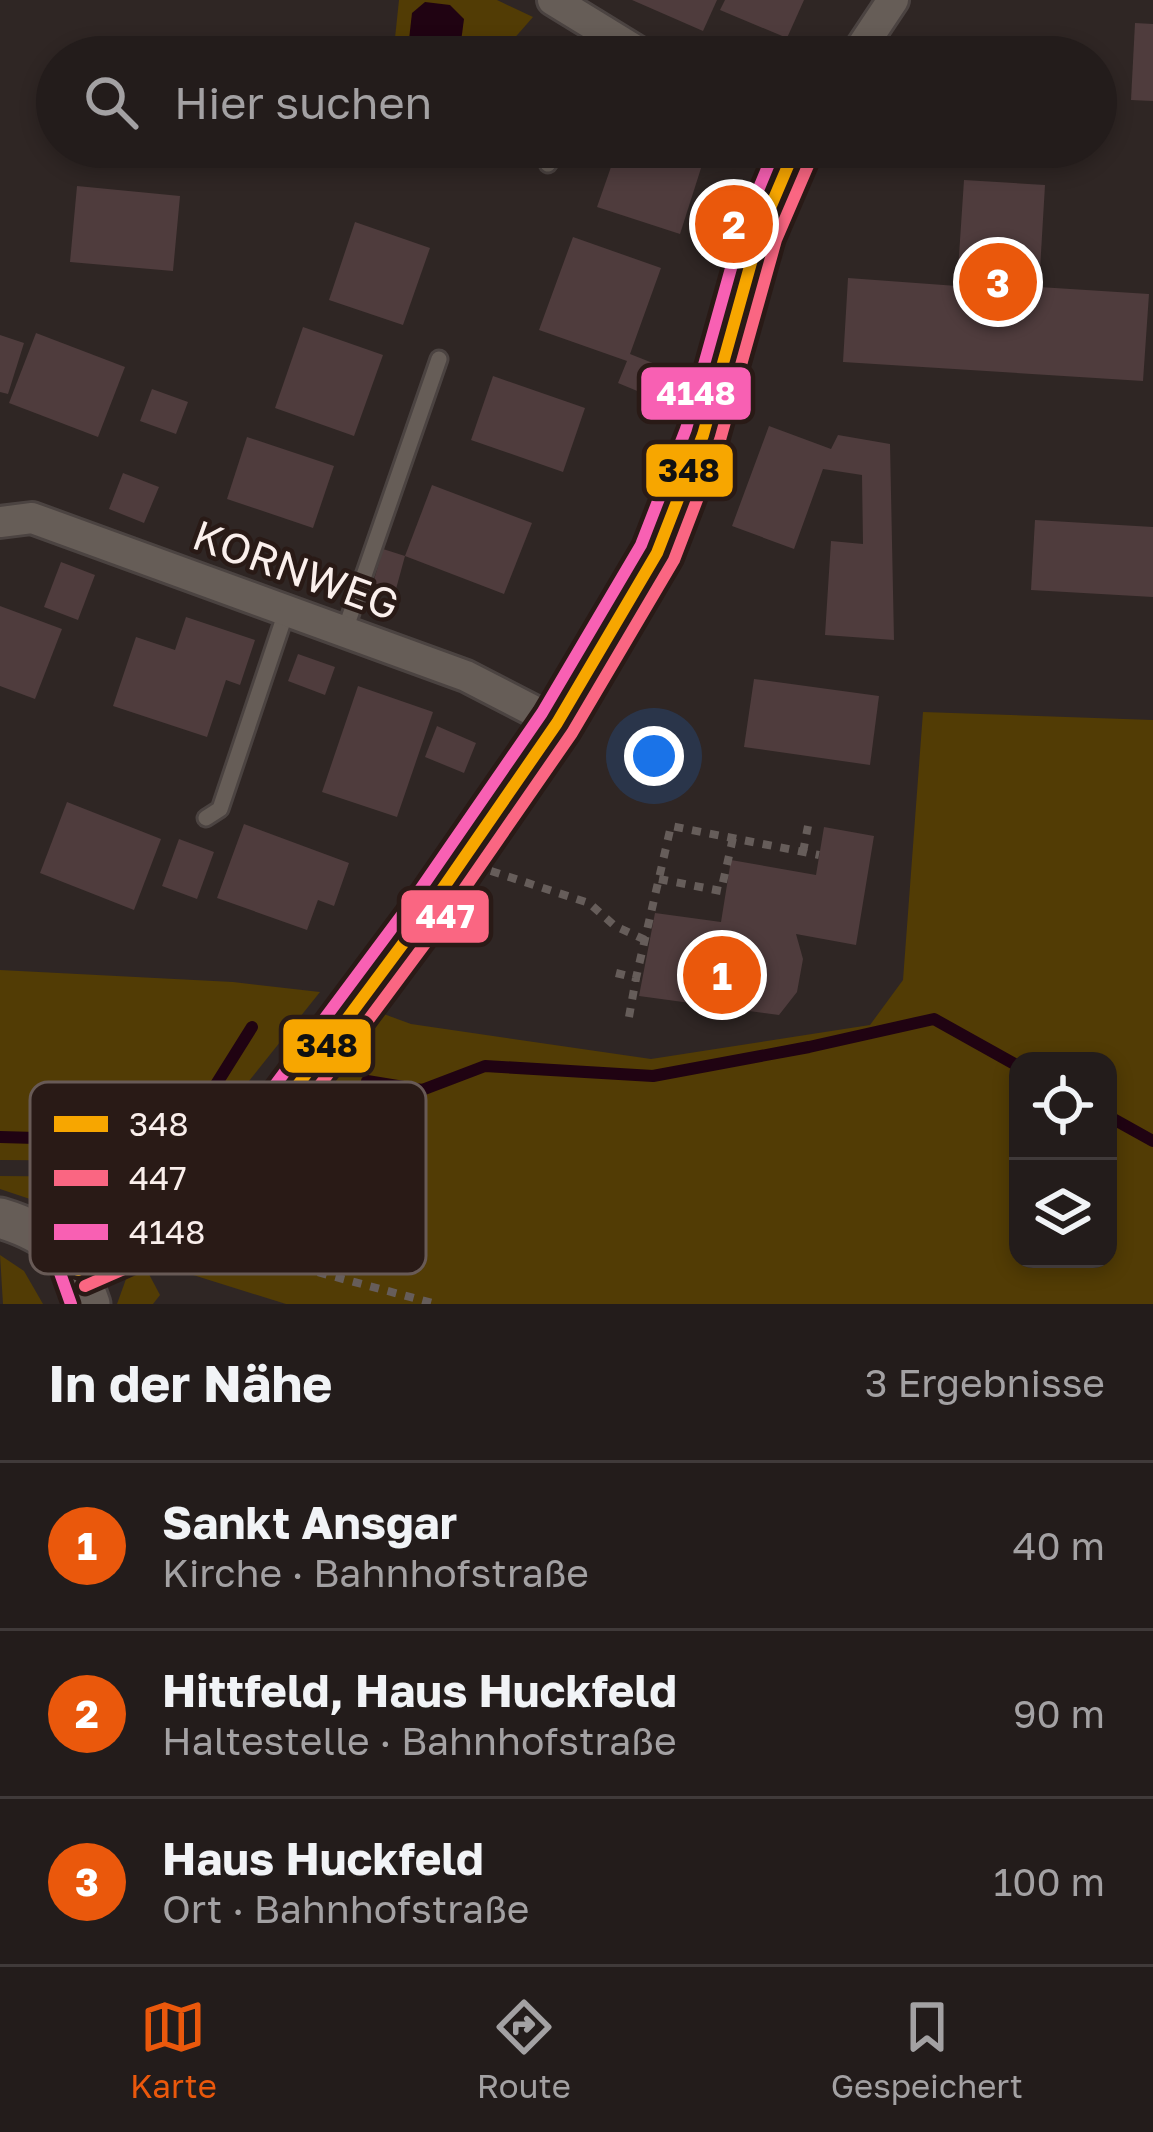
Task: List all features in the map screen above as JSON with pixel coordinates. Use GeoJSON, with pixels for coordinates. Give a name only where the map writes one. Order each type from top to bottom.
{"type":"FeatureCollection","features":[{"type":"Feature","properties":{"kind":"street"},"geometry":{"type":"LineString","coordinates":[[553,0],[592,11]]}},
{"type":"Feature","properties":{"kind":"street"},"geometry":{"type":"LineString","coordinates":[[869,36],[892,0]]}},
{"type":"Feature","properties":{"kind":"street"},"geometry":{"type":"LineString","coordinates":[[300,1082],[557,723],[657,554],[703,435],[759,234],[787,168]]}},
{"type":"Feature","properties":{"kind":"street","name":"KORNWEG"},"geometry":{"type":"LineString","coordinates":[[0,522],[32,518],[466,676],[557,723]]}},
{"type":"Feature","properties":{"kind":"street"},"geometry":{"type":"LineString","coordinates":[[0,1218],[30,1231]]}},
{"type":"Feature","properties":{"kind":"lane"},"geometry":{"type":"LineString","coordinates":[[344,632],[439,359]]}},
{"type":"Feature","properties":{"kind":"lane"},"geometry":{"type":"LineString","coordinates":[[206,818],[220,809],[286,612]]}},
{"type":"Feature","properties":{"kind":"path"},"geometry":{"type":"LineString","coordinates":[[629,1017],[671,826],[819,855]]}},
{"type":"Feature","properties":{"kind":"path"},"geometry":{"type":"LineString","coordinates":[[803,852],[808,826]]}},
{"type":"Feature","properties":{"kind":"path"},"geometry":{"type":"LineString","coordinates":[[659,879],[723,891],[733,838]]}},
{"type":"Feature","properties":{"kind":"path"},"geometry":{"type":"LineString","coordinates":[[461,862],[589,903],[614,926],[647,942]]}},
{"type":"Feature","properties":{"kind":"path"},"geometry":{"type":"LineString","coordinates":[[616,973],[636,978]]}},
{"type":"Feature","properties":{"kind":"path"},"geometry":{"type":"LineString","coordinates":[[325,1274],[436,1304]]}},
{"type":"Feature","properties":{"kind":"shaded area"},"geometry":{"type":"Polygon","coordinates":[[[399,0],[497,0],[533,17],[516,36],[395,36],[399,0]]]}},
{"type":"Feature","properties":{"kind":"shaded area"},"geometry":{"type":"Polygon","coordinates":[[[425,2],[450,5],[464,19],[462,36],[409,36],[412,13],[425,2]]]}},
{"type":"Feature","properties":{"kind":"shaded area"},"geometry":{"type":"Polygon","coordinates":[[[923,712],[1153,720],[1153,1304],[286,1304],[190,1274],[426,1274],[426,1082],[331,1082],[381,1013],[411,1024],[651,1059],[870,1025],[903,980],[923,712]]]}},
{"type":"Feature","properties":{"kind":"shaded area"},"geometry":{"type":"Polygon","coordinates":[[[0,970],[233,982],[320,992],[248,1082],[30,1082],[30,1160],[0,1160],[0,970]]]}},
{"type":"Feature","properties":{"kind":"shaded area"},"geometry":{"type":"Polygon","coordinates":[[[0,1176],[30,1176],[30,1199],[0,1189],[0,1176]]]}},
{"type":"Feature","properties":{"kind":"shaded area"},"geometry":{"type":"Polygon","coordinates":[[[0,1255],[24,1271],[43,1304],[3,1304],[0,1255]]]}},
{"type":"Feature","properties":{"kind":"shaded area"},"geometry":{"type":"Polygon","coordinates":[[[131,1274],[149,1274],[160,1295],[153,1304],[117,1304],[131,1274]]]}},
{"type":"Feature","properties":{"kind":"building"},"geometry":{"type":"Polygon","coordinates":[[[632,0],[717,0],[703,31],[632,0]]]}},
{"type":"Feature","properties":{"kind":"building"},"geometry":{"type":"Polygon","coordinates":[[[725,0],[804,0],[788,36],[720,10],[725,0]]]}},
{"type":"Feature","properties":{"kind":"building"},"geometry":{"type":"Polygon","coordinates":[[[1135,23],[1153,24],[1153,101],[1131,100],[1135,23]]]}},
{"type":"Feature","properties":{"kind":"building"},"geometry":{"type":"Polygon","coordinates":[[[611,168],[701,168],[680,234],[597,207],[611,168]]]}},
{"type":"Feature","properties":{"kind":"building"},"geometry":{"type":"Polygon","coordinates":[[[964,180],[1045,185],[1039,287],[1149,294],[1143,381],[843,362],[848,278],[957,286],[964,180]]]}},
{"type":"Feature","properties":{"kind":"building"},"geometry":{"type":"Polygon","coordinates":[[[77,186],[180,196],[173,271],[70,262],[77,186]]]}},
{"type":"Feature","properties":{"kind":"building"},"geometry":{"type":"Polygon","coordinates":[[[355,222],[430,248],[403,325],[329,300],[355,222]]]}},
{"type":"Feature","properties":{"kind":"building"},"geometry":{"type":"Polygon","coordinates":[[[573,237],[661,268],[630,354],[683,375],[671,405],[618,383],[627,361],[539,330],[573,237]]]}},
{"type":"Feature","properties":{"kind":"building"},"geometry":{"type":"Polygon","coordinates":[[[303,327],[383,355],[354,436],[275,408],[303,327]]]}},
{"type":"Feature","properties":{"kind":"building"},"geometry":{"type":"Polygon","coordinates":[[[36,333],[125,367],[98,437],[9,403],[36,333]]]}},
{"type":"Feature","properties":{"kind":"building"},"geometry":{"type":"Polygon","coordinates":[[[0,335],[24,343],[8,394],[0,392],[0,335]]]}},
{"type":"Feature","properties":{"kind":"building"},"geometry":{"type":"Polygon","coordinates":[[[493,376],[585,408],[563,472],[471,440],[493,376]]]}},
{"type":"Feature","properties":{"kind":"building"},"geometry":{"type":"Polygon","coordinates":[[[152,389],[188,402],[176,434],[140,421],[152,389]]]}},
{"type":"Feature","properties":{"kind":"building"},"geometry":{"type":"Polygon","coordinates":[[[769,426],[831,449],[838,435],[890,444],[894,640],[825,635],[831,541],[863,544],[862,475],[823,469],[794,549],[732,526],[769,426]]]}},
{"type":"Feature","properties":{"kind":"building"},"geometry":{"type":"Polygon","coordinates":[[[247,437],[334,466],[313,528],[227,499],[247,437]]]}},
{"type":"Feature","properties":{"kind":"building"},"geometry":{"type":"Polygon","coordinates":[[[123,473],[159,487],[144,523],[109,509],[123,473]]]}},
{"type":"Feature","properties":{"kind":"building"},"geometry":{"type":"Polygon","coordinates":[[[432,485],[532,523],[504,594],[405,556],[432,485]]]}},
{"type":"Feature","properties":{"kind":"building"},"geometry":{"type":"Polygon","coordinates":[[[1035,520],[1153,527],[1153,597],[1031,590],[1035,520]]]}},
{"type":"Feature","properties":{"kind":"building"},"geometry":{"type":"Polygon","coordinates":[[[383,549],[405,556],[396,589],[373,583],[383,549]]]}},
{"type":"Feature","properties":{"kind":"building"},"geometry":{"type":"Polygon","coordinates":[[[61,562],[95,575],[78,620],[44,607],[61,562]]]}},
{"type":"Feature","properties":{"kind":"building"},"geometry":{"type":"Polygon","coordinates":[[[0,606],[62,629],[35,699],[0,686],[0,606]]]}},
{"type":"Feature","properties":{"kind":"building"},"geometry":{"type":"Polygon","coordinates":[[[186,617],[255,640],[240,685],[226,680],[207,737],[113,706],[136,637],[175,650],[186,617]]]}},
{"type":"Feature","properties":{"kind":"building"},"geometry":{"type":"Polygon","coordinates":[[[298,654],[335,667],[325,695],[288,681],[298,654]]]}},
{"type":"Feature","properties":{"kind":"building"},"geometry":{"type":"Polygon","coordinates":[[[754,679],[879,696],[870,765],[744,747],[754,679]]]}},
{"type":"Feature","properties":{"kind":"building"},"geometry":{"type":"Polygon","coordinates":[[[358,686],[433,712],[397,817],[322,792],[358,686]]]}},
{"type":"Feature","properties":{"kind":"building"},"geometry":{"type":"Polygon","coordinates":[[[437,726],[476,743],[464,773],[425,757],[437,726]]]}},
{"type":"Feature","properties":{"kind":"building"},"geometry":{"type":"Polygon","coordinates":[[[67,802],[161,839],[134,910],[40,873],[67,802]]]}},
{"type":"Feature","properties":{"kind":"building"},"geometry":{"type":"Polygon","coordinates":[[[244,824],[349,863],[334,906],[318,900],[307,930],[217,898],[244,824]]]}},
{"type":"Feature","properties":{"kind":"building"},"geometry":{"type":"Polygon","coordinates":[[[824,827],[874,836],[856,945],[796,934],[803,959],[797,992],[779,1015],[639,996],[655,913],[721,922],[731,860],[816,875],[824,827]]]}},
{"type":"Feature","properties":{"kind":"building"},"geometry":{"type":"Polygon","coordinates":[[[179,839],[214,852],[197,899],[162,886],[179,839]]]}},
{"type":"Feature","properties":{"kind":"waterway"},"geometry":{"type":"LineString","coordinates":[[426,1088],[485,1066],[653,1076],[934,1019],[1009,1061]]}},
{"type":"Feature","properties":{"kind":"waterway"},"geometry":{"type":"LineString","coordinates":[[218,1082],[252,1027]]}},
{"type":"Feature","properties":{"kind":"waterway"},"geometry":{"type":"LineString","coordinates":[[367,1081],[373,1082]]}},
{"type":"Feature","properties":{"kind":"waterway"},"geometry":{"type":"LineString","coordinates":[[1117,1121],[1153,1141]]}},
{"type":"Feature","properties":{"kind":"waterway"},"geometry":{"type":"LineString","coordinates":[[0,1137],[30,1138]]}},
{"type":"Feature","properties":{"kind":"transit line","name":"4148"},"geometry":{"type":"LineString","coordinates":[[277,1082],[413,900],[542,713],[641,545],[686,429],[742,229],[767,168]]}},
{"type":"Feature","properties":{"kind":"transit line","name":"348"},"geometry":{"type":"LineString","coordinates":[[300,1082],[428,910],[557,723],[657,553],[703,435],[759,234],[787,168]]}},
{"type":"Feature","properties":{"kind":"transit line","name":"447"},"geometry":{"type":"LineString","coordinates":[[322,1082],[442,921],[572,733],[674,560],[720,440],[776,240],[807,168]]}},
{"type":"Feature","properties":{"kind":"transit line","name":"4148"},"geometry":{"type":"LineString","coordinates":[[60,1274],[71,1304]]}},
{"type":"Feature","properties":{"kind":"transit line","name":"447"},"geometry":{"type":"LineString","coordinates":[[85,1286],[112,1274]]}},
{"type":"Feature","properties":{"kind":"place","name":"Hittfeld, Haus Huckfeld"},"geometry":{"type":"Point","coordinates":[734,224]}},
{"type":"Feature","properties":{"kind":"place","name":"Haus Huckfeld"},"geometry":{"type":"Point","coordinates":[998,282]}},
{"type":"Feature","properties":{"kind":"place","name":"Sankt Ansgar"},"geometry":{"type":"Point","coordinates":[722,975]}}]}
